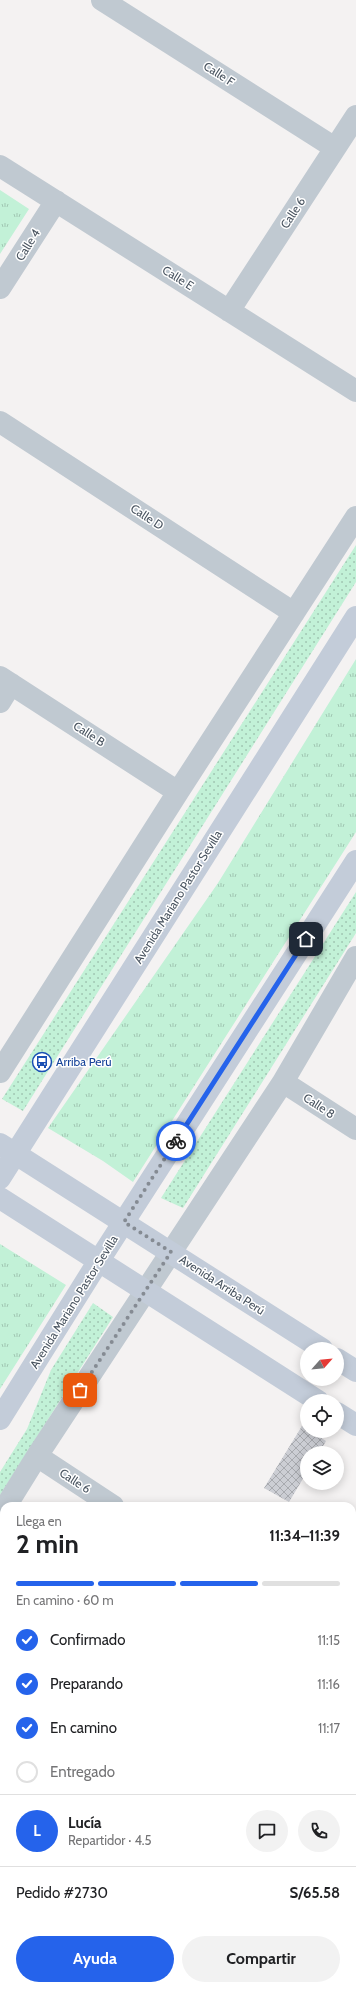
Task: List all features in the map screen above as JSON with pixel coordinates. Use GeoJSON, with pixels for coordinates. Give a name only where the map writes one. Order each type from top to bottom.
{"type":"FeatureCollection","features":[{"type":"Feature","properties":{"kind":"main road","name":"Avenida Mariano Pastor Sevilla"},"geometry":{"type":"LineString","coordinates":[[0,1178],[8,1149],[356,617]]}},
{"type":"Feature","properties":{"kind":"main road","name":"Avenida Mariano Pastor Sevilla"},"geometry":{"type":"LineString","coordinates":[[0,1419],[98,1262],[356,861]]}},
{"type":"Feature","properties":{"kind":"main road","name":"Avenida Arriba Perú"},"geometry":{"type":"LineString","coordinates":[[8,1149],[311,1342]]}},
{"type":"Feature","properties":{"kind":"main road"},"geometry":{"type":"LineString","coordinates":[[0,1198],[98,1262],[146,1290],[307,1394]]}},
{"type":"Feature","properties":{"kind":"main road"},"geometry":{"type":"LineString","coordinates":[[344,1363],[356,1371]]}},
{"type":"Feature","properties":{"kind":"main road"},"geometry":{"type":"LineString","coordinates":[[344,1417],[356,1425]]}},
{"type":"Feature","properties":{"kind":"street","name":"Calle F"},"geometry":{"type":"LineString","coordinates":[[102,0],[335,148]]}},
{"type":"Feature","properties":{"kind":"street","name":"Calle 6"},"geometry":{"type":"LineString","coordinates":[[229,311],[356,116]]}},
{"type":"Feature","properties":{"kind":"street","name":"Calle E"},"geometry":{"type":"LineString","coordinates":[[0,166],[356,391]]}},
{"type":"Feature","properties":{"kind":"street","name":"Calle 4"},"geometry":{"type":"LineString","coordinates":[[0,288],[56,201]]}},
{"type":"Feature","properties":{"kind":"street","name":"Calle D"},"geometry":{"type":"LineString","coordinates":[[0,422],[294,613]]}},
{"type":"Feature","properties":{"kind":"street"},"geometry":{"type":"LineString","coordinates":[[0,1072],[178,792],[356,517]]}},
{"type":"Feature","properties":{"kind":"street","name":"Calle B"},"geometry":{"type":"LineString","coordinates":[[4,688],[178,792]]}},
{"type":"Feature","properties":{"kind":"street"},"geometry":{"type":"LineString","coordinates":[[8,1502],[37,1456],[283,1082],[356,957]]}},
{"type":"Feature","properties":{"kind":"street","name":"Calle 8"},"geometry":{"type":"LineString","coordinates":[[283,1082],[356,1129]]}},
{"type":"Feature","properties":{"kind":"street","name":"Calle 6"},"geometry":{"type":"LineString","coordinates":[[37,1456],[107,1502]]}},
{"type":"Feature","properties":{"kind":"green space"},"geometry":{"type":"Polygon","coordinates":[[[0,190],[29,209],[0,254],[0,190]]]}},
{"type":"Feature","properties":{"kind":"green space"},"geometry":{"type":"Polygon","coordinates":[[[356,545],[356,582],[23,1111],[2,1099],[356,545]]]}},
{"type":"Feature","properties":{"kind":"green space"},"geometry":{"type":"Polygon","coordinates":[[[356,659],[356,832],[133,1182],[103,1161],[48,1128],[218,883],[356,659]]]}},
{"type":"Feature","properties":{"kind":"green space"},"geometry":{"type":"Polygon","coordinates":[[[356,892],[356,933],[183,1208],[161,1198],[356,892]]]}},
{"type":"Feature","properties":{"kind":"green space"},"geometry":{"type":"Polygon","coordinates":[[[0,1244],[66,1285],[0,1389],[0,1244]]]}},
{"type":"Feature","properties":{"kind":"green space"},"geometry":{"type":"Polygon","coordinates":[[[93,1303],[113,1317],[0,1495],[0,1472],[27,1429],[51,1370],[93,1303]]]}},
{"type":"Feature","properties":{"kind":"building"},"geometry":{"type":"Polygon","coordinates":[[[300,1429],[300,1438],[321,1438],[326,1441],[323,1446],[300,1446],[300,1484],[289,1502],[264,1488],[300,1429]]]}},
{"type":"Feature","properties":{"kind":"way so far"},"geometry":{"type":"LineString","coordinates":[[80,1390],[171,1252],[124,1222],[176,1141]]}},
{"type":"Feature","properties":{"kind":"place","name":"Arriba Perú"},"geometry":{"type":"Point","coordinates":[42,1062]}},
{"type":"Feature","properties":{"kind":"route"},"geometry":{"type":"LineString","coordinates":[[176,1141],[306,939]]}}]}
